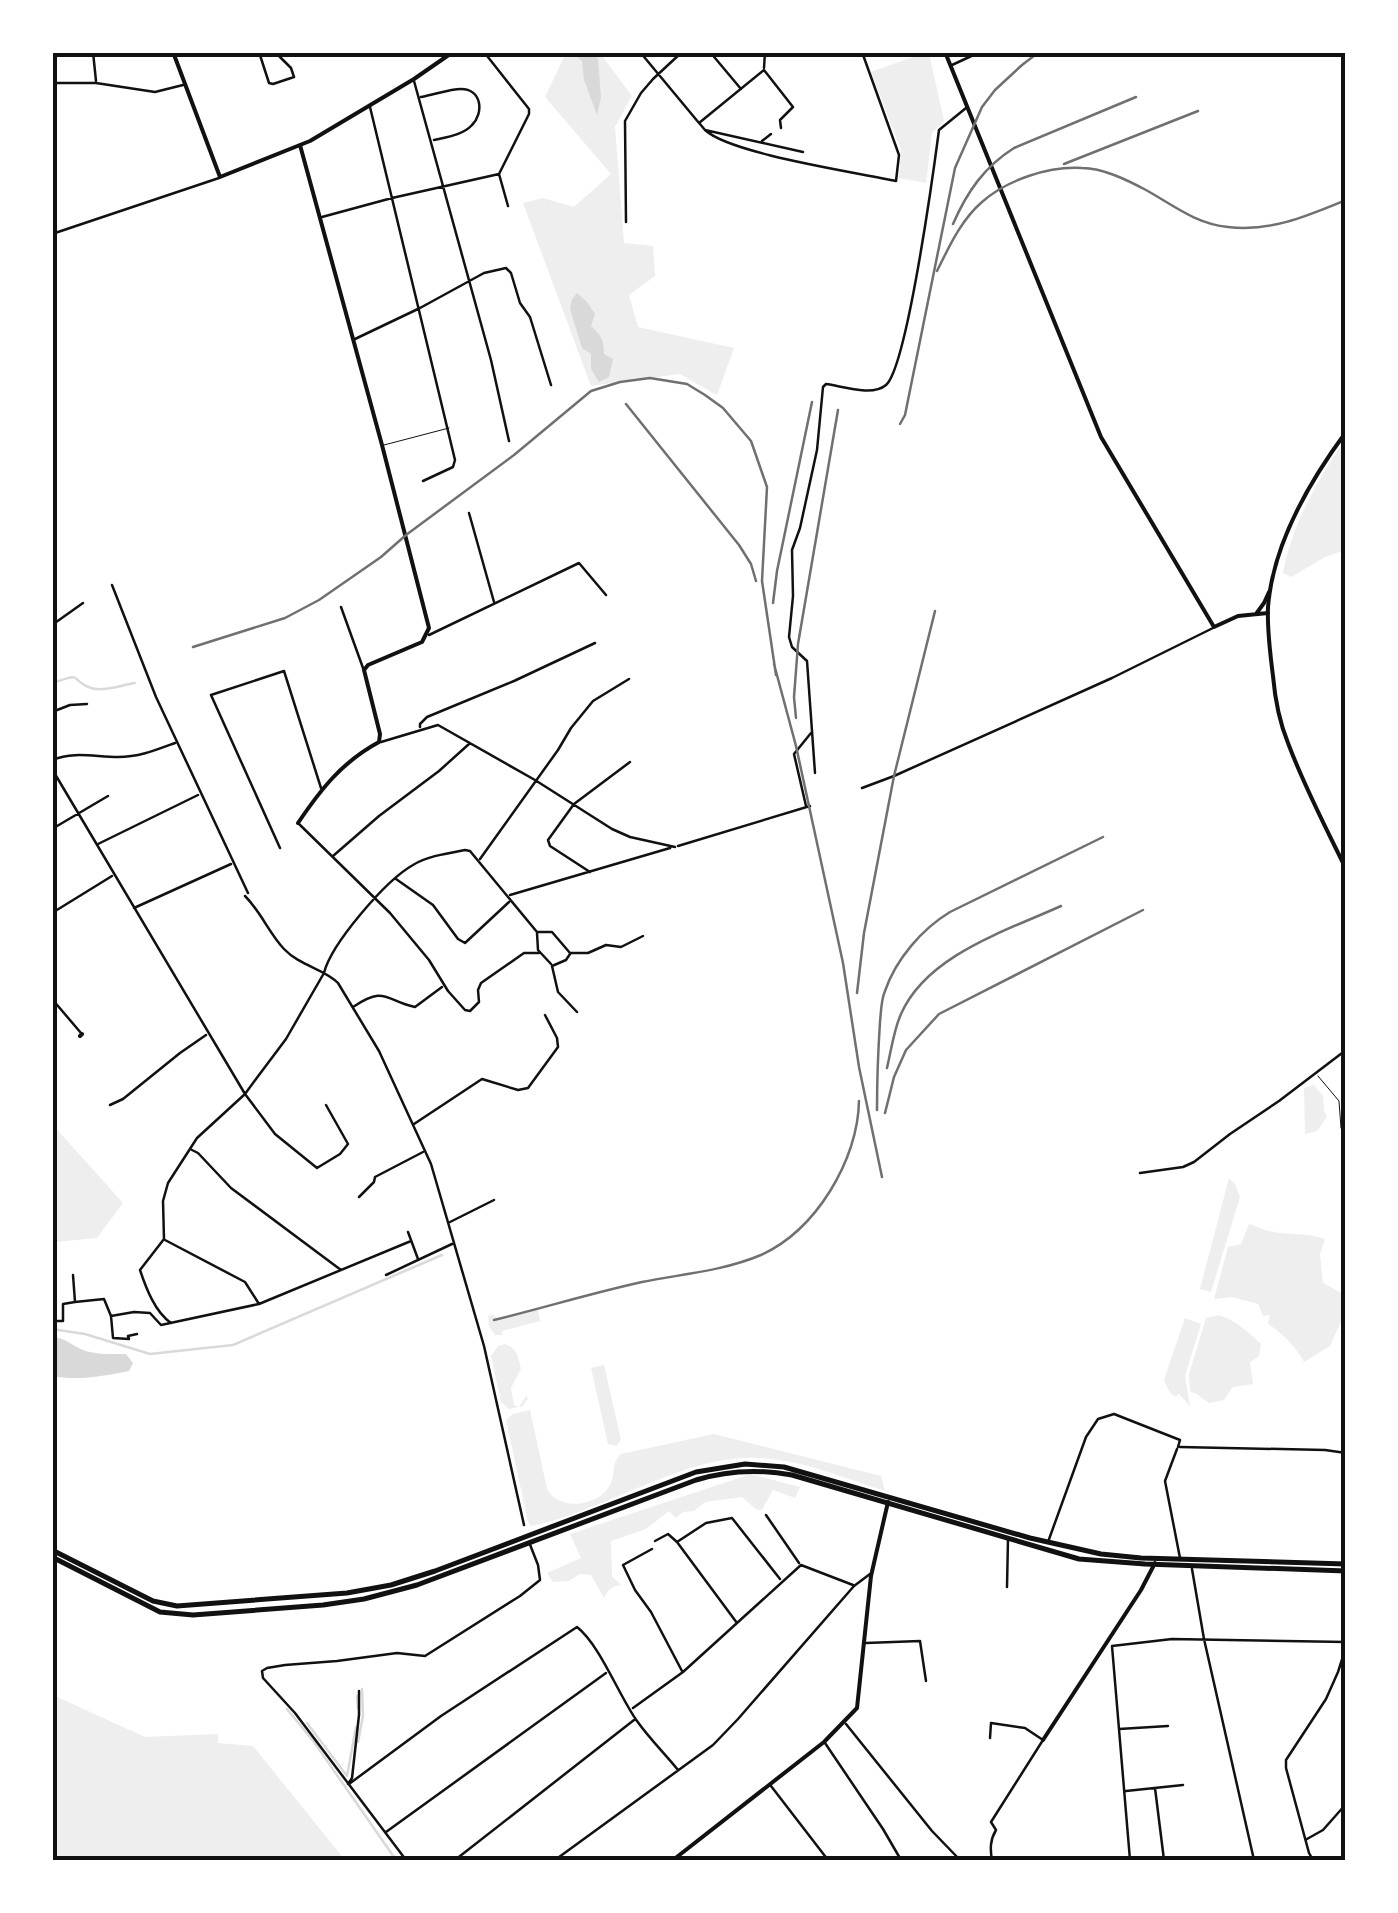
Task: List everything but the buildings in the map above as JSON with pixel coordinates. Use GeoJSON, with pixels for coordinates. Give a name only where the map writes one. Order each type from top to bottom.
{"type":"FeatureCollection","features":[{"type":"Feature","properties":{"kind":"main road"},"geometry":{"type":"LineString","coordinates":[[52,1558],[168,1614],[323,1605],[417,1585],[696,1472],[735,1464],[784,1466],[1039,1549],[1095,1561],[1180,1559],[1346,1567]]}},
{"type":"Feature","properties":{"kind":"main road"},"geometry":{"type":"LineString","coordinates":[[888,1501],[1102,1554],[1192,1566],[1346,1567]]}},
{"type":"Feature","properties":{"kind":"main road"},"geometry":{"type":"LineString","coordinates":[[52,1550],[153,1601],[191,1607],[371,1589],[529,1540]]}},
{"type":"Feature","properties":{"kind":"main road"},"geometry":{"type":"LineString","coordinates":[[1039,1549],[1048,1542]]}},
{"type":"Feature","properties":{"kind":"main road"},"geometry":{"type":"LineString","coordinates":[[1048,1542],[1054,1553]]}},
{"type":"Feature","properties":{"kind":"street"},"geometry":{"type":"LineString","coordinates":[[93,52],[96,82]]}},
{"type":"Feature","properties":{"kind":"street"},"geometry":{"type":"LineString","coordinates":[[173,52],[220,177]]}},
{"type":"Feature","properties":{"kind":"street"},"geometry":{"type":"LineString","coordinates":[[259,52],[269,83],[273,84],[294,76],[275,52]]}},
{"type":"Feature","properties":{"kind":"street"},"geometry":{"type":"LineString","coordinates":[[52,234],[220,177],[300,145],[370,106],[453,52]]}},
{"type":"Feature","properties":{"kind":"street"},"geometry":{"type":"LineString","coordinates":[[484,52],[529,114],[499,174],[508,206]]}},
{"type":"Feature","properties":{"kind":"street"},"geometry":{"type":"LineString","coordinates":[[640,52],[713,138],[764,154],[896,181],[899,155],[862,52]]}},
{"type":"Feature","properties":{"kind":"street"},"geometry":{"type":"LineString","coordinates":[[626,222],[625,121],[641,93],[682,52]]}},
{"type":"Feature","properties":{"kind":"street"},"geometry":{"type":"LineString","coordinates":[[710,52],[741,89]]}},
{"type":"Feature","properties":{"kind":"street"},"geometry":{"type":"LineString","coordinates":[[765,52],[764,70],[794,107],[780,120],[781,128]]}},
{"type":"Feature","properties":{"kind":"street"},"geometry":{"type":"LineString","coordinates":[[945,52],[1101,437],[1214,627]]}},
{"type":"Feature","properties":{"kind":"street"},"geometry":{"type":"LineString","coordinates":[[950,66],[980,52]]}},
{"type":"Feature","properties":{"kind":"street"},"geometry":{"type":"LineString","coordinates":[[699,122],[764,70]]}},
{"type":"Feature","properties":{"kind":"street"},"geometry":{"type":"LineString","coordinates":[[414,79],[491,360],[509,441]]}},
{"type":"Feature","properties":{"kind":"street"},"geometry":{"type":"LineString","coordinates":[[52,83],[96,82],[156,92],[185,85]]}},
{"type":"Feature","properties":{"kind":"street"},"geometry":{"type":"LineString","coordinates":[[420,97],[462,89],[478,97],[479,115],[473,125],[462,133],[432,141]]}},
{"type":"Feature","properties":{"kind":"street"},"geometry":{"type":"LineString","coordinates":[[370,106],[455,460],[453,466],[423,482]]}},
{"type":"Feature","properties":{"kind":"street"},"geometry":{"type":"LineString","coordinates":[[815,774],[807,661],[792,647],[789,637],[792,550],[818,450],[823,386],[871,390],[890,380],[917,268],[940,130],[968,108]]}},
{"type":"Feature","properties":{"kind":"street"},"geometry":{"type":"LineString","coordinates":[[705,130],[803,152]]}},
{"type":"Feature","properties":{"kind":"street"},"geometry":{"type":"LineString","coordinates":[[761,142],[771,134]]}},
{"type":"Feature","properties":{"kind":"street"},"geometry":{"type":"LineString","coordinates":[[300,145],[429,628],[422,642],[364,670]]}},
{"type":"Feature","properties":{"kind":"street"},"geometry":{"type":"LineString","coordinates":[[320,218],[499,174]]}},
{"type":"Feature","properties":{"kind":"street"},"geometry":{"type":"LineString","coordinates":[[353,340],[468,281],[497,269],[510,270],[551,384]]}},
{"type":"Feature","properties":{"kind":"street"},"geometry":{"type":"LineString","coordinates":[[1346,432],[1312,481],[1291,524],[1277,562],[1268,614],[1275,695],[1287,741],[1346,870]]}},
{"type":"Feature","properties":{"kind":"street"},"geometry":{"type":"LineString","coordinates":[[469,513],[495,603]]}},
{"type":"Feature","properties":{"kind":"street"},"geometry":{"type":"LineString","coordinates":[[427,635],[579,563],[606,594]]}},
{"type":"Feature","properties":{"kind":"street"},"geometry":{"type":"LineString","coordinates":[[112,584],[138,655],[247,894],[281,946],[338,983],[379,1052],[431,1164],[484,1346],[524,1524],[538,1565],[540,1580],[425,1656],[398,1653],[262,1671],[263,1678],[295,1713],[406,1860]]}},
{"type":"Feature","properties":{"kind":"street"},"geometry":{"type":"LineString","coordinates":[[1256,614],[1271,588]]}},
{"type":"Feature","properties":{"kind":"street"},"geometry":{"type":"LineString","coordinates":[[52,625],[83,603]]}},
{"type":"Feature","properties":{"kind":"street"},"geometry":{"type":"LineString","coordinates":[[341,606],[364,670],[379,742]]}},
{"type":"Feature","properties":{"kind":"street"},"geometry":{"type":"LineString","coordinates":[[862,788],[1100,683],[1238,616],[1268,614]]}},
{"type":"Feature","properties":{"kind":"street"},"geometry":{"type":"LineString","coordinates":[[420,728],[427,717],[595,642]]}},
{"type":"Feature","properties":{"kind":"street"},"geometry":{"type":"LineString","coordinates":[[280,848],[211,694],[284,671],[321,788]]}},
{"type":"Feature","properties":{"kind":"street"},"geometry":{"type":"LineString","coordinates":[[479,860],[592,701],[628,679]]}},
{"type":"Feature","properties":{"kind":"street"},"geometry":{"type":"LineString","coordinates":[[52,712],[88,704]]}},
{"type":"Feature","properties":{"kind":"street"},"geometry":{"type":"LineString","coordinates":[[539,953],[524,953],[481,982],[478,1002],[470,1010],[460,1006],[410,936],[298,823],[321,788],[361,751],[438,725],[612,828],[675,847]]}},
{"type":"Feature","properties":{"kind":"street"},"geometry":{"type":"LineString","coordinates":[[509,898],[808,806],[794,754],[812,732]]}},
{"type":"Feature","properties":{"kind":"street"},"geometry":{"type":"LineString","coordinates":[[52,760],[70,754],[130,756],[176,742]]}},
{"type":"Feature","properties":{"kind":"street"},"geometry":{"type":"LineString","coordinates":[[332,857],[471,742]]}},
{"type":"Feature","properties":{"kind":"street"},"geometry":{"type":"LineString","coordinates":[[591,872],[548,843],[574,804],[630,762]]}},
{"type":"Feature","properties":{"kind":"street"},"geometry":{"type":"LineString","coordinates":[[52,769],[245,1094],[275,1134],[316,1168],[340,1154],[348,1144],[326,1104]]}},
{"type":"Feature","properties":{"kind":"street"},"geometry":{"type":"LineString","coordinates":[[97,845],[201,793]]}},
{"type":"Feature","properties":{"kind":"street"},"geometry":{"type":"LineString","coordinates":[[52,829],[108,796]]}},
{"type":"Feature","properties":{"kind":"street"},"geometry":{"type":"LineString","coordinates":[[171,1323],[163,1318],[153,1301],[140,1270],[164,1239],[164,1192],[168,1183],[197,1138],[245,1094],[286,1038],[326,964],[374,898],[395,878],[416,862],[470,851],[537,932],[539,953],[552,966],[558,992],[577,1012]]}},
{"type":"Feature","properties":{"kind":"street"},"geometry":{"type":"LineString","coordinates":[[133,908],[233,864]]}},
{"type":"Feature","properties":{"kind":"street"},"geometry":{"type":"LineString","coordinates":[[52,913],[113,875]]}},
{"type":"Feature","properties":{"kind":"street"},"geometry":{"type":"LineString","coordinates":[[395,878],[433,904],[464,943],[506,906],[509,898]]}},
{"type":"Feature","properties":{"kind":"street"},"geometry":{"type":"LineString","coordinates":[[537,932],[552,932],[570,953],[588,953],[606,945],[621,947],[643,936]]}},
{"type":"Feature","properties":{"kind":"street"},"geometry":{"type":"LineString","coordinates":[[552,966],[566,960],[570,953]]}},
{"type":"Feature","properties":{"kind":"street"},"geometry":{"type":"LineString","coordinates":[[352,1008],[376,994],[416,1007],[445,985]]}},
{"type":"Feature","properties":{"kind":"street"},"geometry":{"type":"LineString","coordinates":[[52,999],[81,1035]]}},
{"type":"Feature","properties":{"kind":"street"},"geometry":{"type":"LineString","coordinates":[[413,1124],[482,1079],[518,1090],[528,1088],[558,1047],[558,1038],[545,1015]]}},
{"type":"Feature","properties":{"kind":"street"},"geometry":{"type":"LineString","coordinates":[[110,1104],[123,1099],[208,1034]]}},
{"type":"Feature","properties":{"kind":"street"},"geometry":{"type":"LineString","coordinates":[[1140,1173],[1194,1162],[1346,1050]]}},
{"type":"Feature","properties":{"kind":"street"},"geometry":{"type":"LineString","coordinates":[[191,1150],[232,1188],[340,1270]]}},
{"type":"Feature","properties":{"kind":"street"},"geometry":{"type":"LineString","coordinates":[[359,1197],[375,1177],[424,1151]]}},
{"type":"Feature","properties":{"kind":"street"},"geometry":{"type":"LineString","coordinates":[[449,1223],[494,1200]]}},
{"type":"Feature","properties":{"kind":"street"},"geometry":{"type":"LineString","coordinates":[[408,1232],[418,1260]]}},
{"type":"Feature","properties":{"kind":"street"},"geometry":{"type":"LineString","coordinates":[[164,1239],[246,1282],[259,1304]]}},
{"type":"Feature","properties":{"kind":"street"},"geometry":{"type":"LineString","coordinates":[[110,1316],[150,1313],[161,1325],[259,1304],[411,1241]]}},
{"type":"Feature","properties":{"kind":"street"},"geometry":{"type":"LineString","coordinates":[[386,1275],[455,1243]]}},
{"type":"Feature","properties":{"kind":"street"},"geometry":{"type":"LineString","coordinates":[[73,1275],[75,1302]]}},
{"type":"Feature","properties":{"kind":"street"},"geometry":{"type":"LineString","coordinates":[[52,1321],[63,1320],[63,1304],[104,1299],[113,1338],[129,1339],[128,1336],[136,1334]]}},
{"type":"Feature","properties":{"kind":"street"},"geometry":{"type":"LineString","coordinates":[[1048,1542],[1086,1437],[1098,1419],[1109,1414],[1180,1440],[1165,1481],[1180,1559]]}},
{"type":"Feature","properties":{"kind":"street"},"geometry":{"type":"LineString","coordinates":[[1178,1447],[1346,1452]]}},
{"type":"Feature","properties":{"kind":"street"},"geometry":{"type":"LineString","coordinates":[[673,1860],[824,1742],[857,1708],[872,1573],[888,1501]]}},
{"type":"Feature","properties":{"kind":"street"},"geometry":{"type":"LineString","coordinates":[[766,1515],[801,1565],[854,1586]]}},
{"type":"Feature","properties":{"kind":"street"},"geometry":{"type":"LineString","coordinates":[[678,1542],[706,1522],[732,1518],[781,1581]]}},
{"type":"Feature","properties":{"kind":"street"},"geometry":{"type":"LineString","coordinates":[[655,1541],[668,1534],[678,1542],[737,1623]]}},
{"type":"Feature","properties":{"kind":"street"},"geometry":{"type":"LineString","coordinates":[[1007,1588],[1008,1539]]}},
{"type":"Feature","properties":{"kind":"street"},"geometry":{"type":"LineString","coordinates":[[652,1548],[623,1566],[683,1672]]}},
{"type":"Feature","properties":{"kind":"street"},"geometry":{"type":"LineString","coordinates":[[992,1860],[990,1848],[996,1830],[991,1822],[1156,1561]]}},
{"type":"Feature","properties":{"kind":"street"},"geometry":{"type":"LineString","coordinates":[[631,1710],[683,1672],[801,1565]]}},
{"type":"Feature","properties":{"kind":"street"},"geometry":{"type":"LineString","coordinates":[[1192,1566],[1204,1639],[1254,1860]]}},
{"type":"Feature","properties":{"kind":"street"},"geometry":{"type":"LineString","coordinates":[[555,1860],[713,1744],[854,1586],[872,1573]]}},
{"type":"Feature","properties":{"kind":"street"},"geometry":{"type":"LineString","coordinates":[[348,1785],[441,1716],[578,1626],[636,1720],[678,1770]]}},
{"type":"Feature","properties":{"kind":"street"},"geometry":{"type":"LineString","coordinates":[[1105,1644],[1204,1639],[1346,1644],[1326,1699],[1286,1760],[1313,1860]]}},
{"type":"Feature","properties":{"kind":"street"},"geometry":{"type":"LineString","coordinates":[[866,1643],[920,1641],[926,1681]]}},
{"type":"Feature","properties":{"kind":"street"},"geometry":{"type":"LineString","coordinates":[[1112,1646],[1130,1860]]}},
{"type":"Feature","properties":{"kind":"street"},"geometry":{"type":"LineString","coordinates":[[384,1834],[607,1672]]}},
{"type":"Feature","properties":{"kind":"street"},"geometry":{"type":"LineString","coordinates":[[348,1785],[359,1715],[358,1691]]}},
{"type":"Feature","properties":{"kind":"street"},"geometry":{"type":"LineString","coordinates":[[455,1860],[636,1720]]}},
{"type":"Feature","properties":{"kind":"street"},"geometry":{"type":"LineString","coordinates":[[990,1738],[991,1722],[1026,1728],[1043,1740]]}},
{"type":"Feature","properties":{"kind":"street"},"geometry":{"type":"LineString","coordinates":[[845,1723],[960,1860]]}},
{"type":"Feature","properties":{"kind":"street"},"geometry":{"type":"LineString","coordinates":[[1118,1729],[1168,1726]]}},
{"type":"Feature","properties":{"kind":"street"},"geometry":{"type":"LineString","coordinates":[[824,1742],[901,1860]]}},
{"type":"Feature","properties":{"kind":"street"},"geometry":{"type":"LineString","coordinates":[[770,1784],[828,1860]]}},
{"type":"Feature","properties":{"kind":"street"},"geometry":{"type":"LineString","coordinates":[[1124,1792],[1184,1785]]}},
{"type":"Feature","properties":{"kind":"street"},"geometry":{"type":"LineString","coordinates":[[1155,1788],[1164,1860]]}},
{"type":"Feature","properties":{"kind":"street"},"geometry":{"type":"LineString","coordinates":[[1305,1840],[1323,1830],[1346,1804]]}},
{"type":"Feature","properties":{"kind":"lane"},"geometry":{"type":"LineString","coordinates":[[382,445],[449,428]]}},
{"type":"Feature","properties":{"kind":"lane"},"geometry":{"type":"LineString","coordinates":[[1316,1073],[1339,1100],[1340,1128]]}},
{"type":"Feature","properties":{"kind":"shaded area"},"geometry":{"type":"Polygon","coordinates":[[[566,53],[600,53],[632,96],[615,127],[624,243],[653,246],[655,276],[629,295],[638,327],[734,348],[717,395],[680,374],[591,386],[523,203],[543,198],[574,207],[611,174],[545,97],[566,53]]]}},
{"type":"Feature","properties":{"kind":"shaded area"},"geometry":{"type":"Polygon","coordinates":[[[929,53],[944,121],[932,133],[926,183],[899,178],[901,150],[871,72],[929,53]]]}},
{"type":"Feature","properties":{"kind":"shaded area"},"geometry":{"type":"Polygon","coordinates":[[[574,54],[598,58],[601,98],[597,115],[584,80],[582,61],[574,54]]]}},
{"type":"Feature","properties":{"kind":"shaded area"},"geometry":{"type":"Polygon","coordinates":[[[577,293],[595,314],[591,326],[601,338],[604,354],[613,359],[609,377],[599,382],[591,369],[591,354],[582,348],[570,309],[577,293]]]}},
{"type":"Feature","properties":{"kind":"shaded area"},"geometry":{"type":"Polygon","coordinates":[[[1345,440],[1345,550],[1291,577],[1283,573],[1299,520],[1345,440]]]}},
{"type":"Feature","properties":{"kind":"shaded area"},"geometry":{"type":"Polygon","coordinates":[[[1314,1085],[1323,1096],[1327,1117],[1317,1131],[1305,1134],[1304,1088],[1314,1085]]]}},
{"type":"Feature","properties":{"kind":"shaded area"},"geometry":{"type":"Polygon","coordinates":[[[53,1125],[123,1203],[97,1238],[55,1242],[53,1125]]]}},
{"type":"Feature","properties":{"kind":"shaded area"},"geometry":{"type":"Polygon","coordinates":[[[1229,1178],[1240,1197],[1211,1292],[1200,1289],[1229,1178]]]}},
{"type":"Feature","properties":{"kind":"shaded area"},"geometry":{"type":"Polygon","coordinates":[[[1249,1224],[1272,1232],[1325,1239],[1320,1254],[1323,1283],[1345,1295],[1345,1321],[1330,1346],[1304,1362],[1268,1324],[1270,1315],[1263,1316],[1258,1304],[1232,1297],[1214,1299],[1228,1247],[1241,1244],[1249,1224]]]}},
{"type":"Feature","properties":{"kind":"shaded area"},"geometry":{"type":"Polygon","coordinates":[[[538,1310],[540,1321],[502,1331],[502,1335],[495,1335],[489,1326],[488,1316],[493,1314],[497,1318],[538,1310]]]}},
{"type":"Feature","properties":{"kind":"shaded area"},"geometry":{"type":"Polygon","coordinates":[[[1218,1315],[1236,1323],[1261,1344],[1259,1356],[1250,1362],[1253,1384],[1233,1387],[1224,1400],[1209,1403],[1190,1392],[1189,1374],[1206,1318],[1218,1315]]]}},
{"type":"Feature","properties":{"kind":"shaded area"},"geometry":{"type":"Polygon","coordinates":[[[1185,1318],[1201,1324],[1185,1376],[1190,1406],[1179,1394],[1175,1397],[1169,1391],[1164,1380],[1185,1318]]]}},
{"type":"Feature","properties":{"kind":"shaded area"},"geometry":{"type":"Polygon","coordinates":[[[53,1337],[88,1352],[126,1354],[133,1363],[129,1371],[110,1375],[53,1376],[53,1337]]]}},
{"type":"Feature","properties":{"kind":"shaded area"},"geometry":{"type":"Polygon","coordinates":[[[505,1344],[515,1351],[521,1369],[511,1388],[514,1405],[519,1407],[509,1409],[501,1402],[491,1356],[498,1346],[505,1344]]]}},
{"type":"Feature","properties":{"kind":"shaded area"},"geometry":{"type":"Polygon","coordinates":[[[604,1365],[621,1440],[616,1446],[608,1444],[591,1368],[604,1365]]]}},
{"type":"Feature","properties":{"kind":"shaded area"},"geometry":{"type":"Polygon","coordinates":[[[530,1410],[547,1489],[553,1497],[570,1504],[589,1501],[605,1492],[621,1454],[714,1434],[881,1476],[885,1491],[797,1463],[743,1458],[691,1468],[531,1526],[506,1420],[530,1410]]]}},
{"type":"Feature","properties":{"kind":"shaded area"},"geometry":{"type":"Polygon","coordinates":[[[751,1474],[800,1487],[795,1498],[773,1490],[762,1510],[742,1497],[705,1502],[676,1518],[669,1511],[646,1529],[611,1541],[612,1577],[622,1585],[611,1588],[604,1598],[591,1575],[553,1582],[547,1573],[581,1558],[570,1534],[751,1474]]]}},
{"type":"Feature","properties":{"kind":"shaded area"},"geometry":{"type":"Polygon","coordinates":[[[53,1695],[145,1737],[218,1734],[218,1743],[253,1746],[345,1860],[53,1860],[53,1695]]]}},
{"type":"Feature","properties":{"kind":"waterway"},"geometry":{"type":"LineString","coordinates":[[53,683],[73,677],[84,685],[101,689],[135,683]]}},
{"type":"Feature","properties":{"kind":"waterway"},"geometry":{"type":"LineString","coordinates":[[52,1329],[85,1334],[150,1354],[233,1345],[442,1255]]}},
{"type":"Feature","properties":{"kind":"waterway"},"geometry":{"type":"LineString","coordinates":[[358,1742],[363,1716],[362,1689]]}},
{"type":"Feature","properties":{"kind":"waterway"},"geometry":{"type":"LineString","coordinates":[[357,1696],[358,1709]]}},
{"type":"Feature","properties":{"kind":"waterway"},"geometry":{"type":"LineString","coordinates":[[287,1709],[396,1860]]}},
{"type":"Feature","properties":{"kind":"waterway"},"geometry":{"type":"LineString","coordinates":[[307,1723],[347,1776]]}},
{"type":"Feature","properties":{"kind":"waterway"},"geometry":{"type":"LineString","coordinates":[[347,1776],[356,1727]]}},
{"type":"Feature","properties":{"kind":"railway"},"geometry":{"type":"LineString","coordinates":[[900,424],[955,168],[982,107],[995,90],[1039,52]]}},
{"type":"Feature","properties":{"kind":"railway"},"geometry":{"type":"LineString","coordinates":[[953,224],[978,181],[1014,148],[1136,97]]}},
{"type":"Feature","properties":{"kind":"railway"},"geometry":{"type":"LineString","coordinates":[[1064,164],[1198,111]]}},
{"type":"Feature","properties":{"kind":"railway"},"geometry":{"type":"LineString","coordinates":[[937,271],[962,225],[982,202],[1016,181],[1056,169],[1106,172],[1195,218],[1228,227],[1274,225],[1346,200]]}},
{"type":"Feature","properties":{"kind":"railway"},"geometry":{"type":"LineString","coordinates":[[193,647],[285,618],[319,600],[514,455],[591,391],[650,378],[687,384],[705,395],[723,408],[751,441],[767,487],[762,581],[776,675]]}},
{"type":"Feature","properties":{"kind":"railway"},"geometry":{"type":"LineString","coordinates":[[773,603],[812,402]]}},
{"type":"Feature","properties":{"kind":"railway"},"geometry":{"type":"LineString","coordinates":[[626,404],[739,545],[756,581]]}},
{"type":"Feature","properties":{"kind":"railway"},"geometry":{"type":"LineString","coordinates":[[796,718],[798,644],[838,410]]}},
{"type":"Feature","properties":{"kind":"railway"},"geometry":{"type":"LineString","coordinates":[[857,993],[864,933],[894,776],[935,611]]}},
{"type":"Feature","properties":{"kind":"railway"},"geometry":{"type":"LineString","coordinates":[[774,664],[843,963],[882,1177]]}},
{"type":"Feature","properties":{"kind":"railway"},"geometry":{"type":"LineString","coordinates":[[877,1110],[883,998],[911,946],[950,912],[1103,837]]}},
{"type":"Feature","properties":{"kind":"railway"},"geometry":{"type":"LineString","coordinates":[[887,1068],[901,1014],[929,976],[970,947],[1061,906]]}},
{"type":"Feature","properties":{"kind":"railway"},"geometry":{"type":"LineString","coordinates":[[885,1113],[906,1050],[939,1014],[1143,910]]}},
{"type":"Feature","properties":{"kind":"railway"},"geometry":{"type":"LineString","coordinates":[[494,1320],[623,1286],[732,1265],[781,1244],[816,1211],[830,1191],[851,1146],[859,1101]]}}]}
